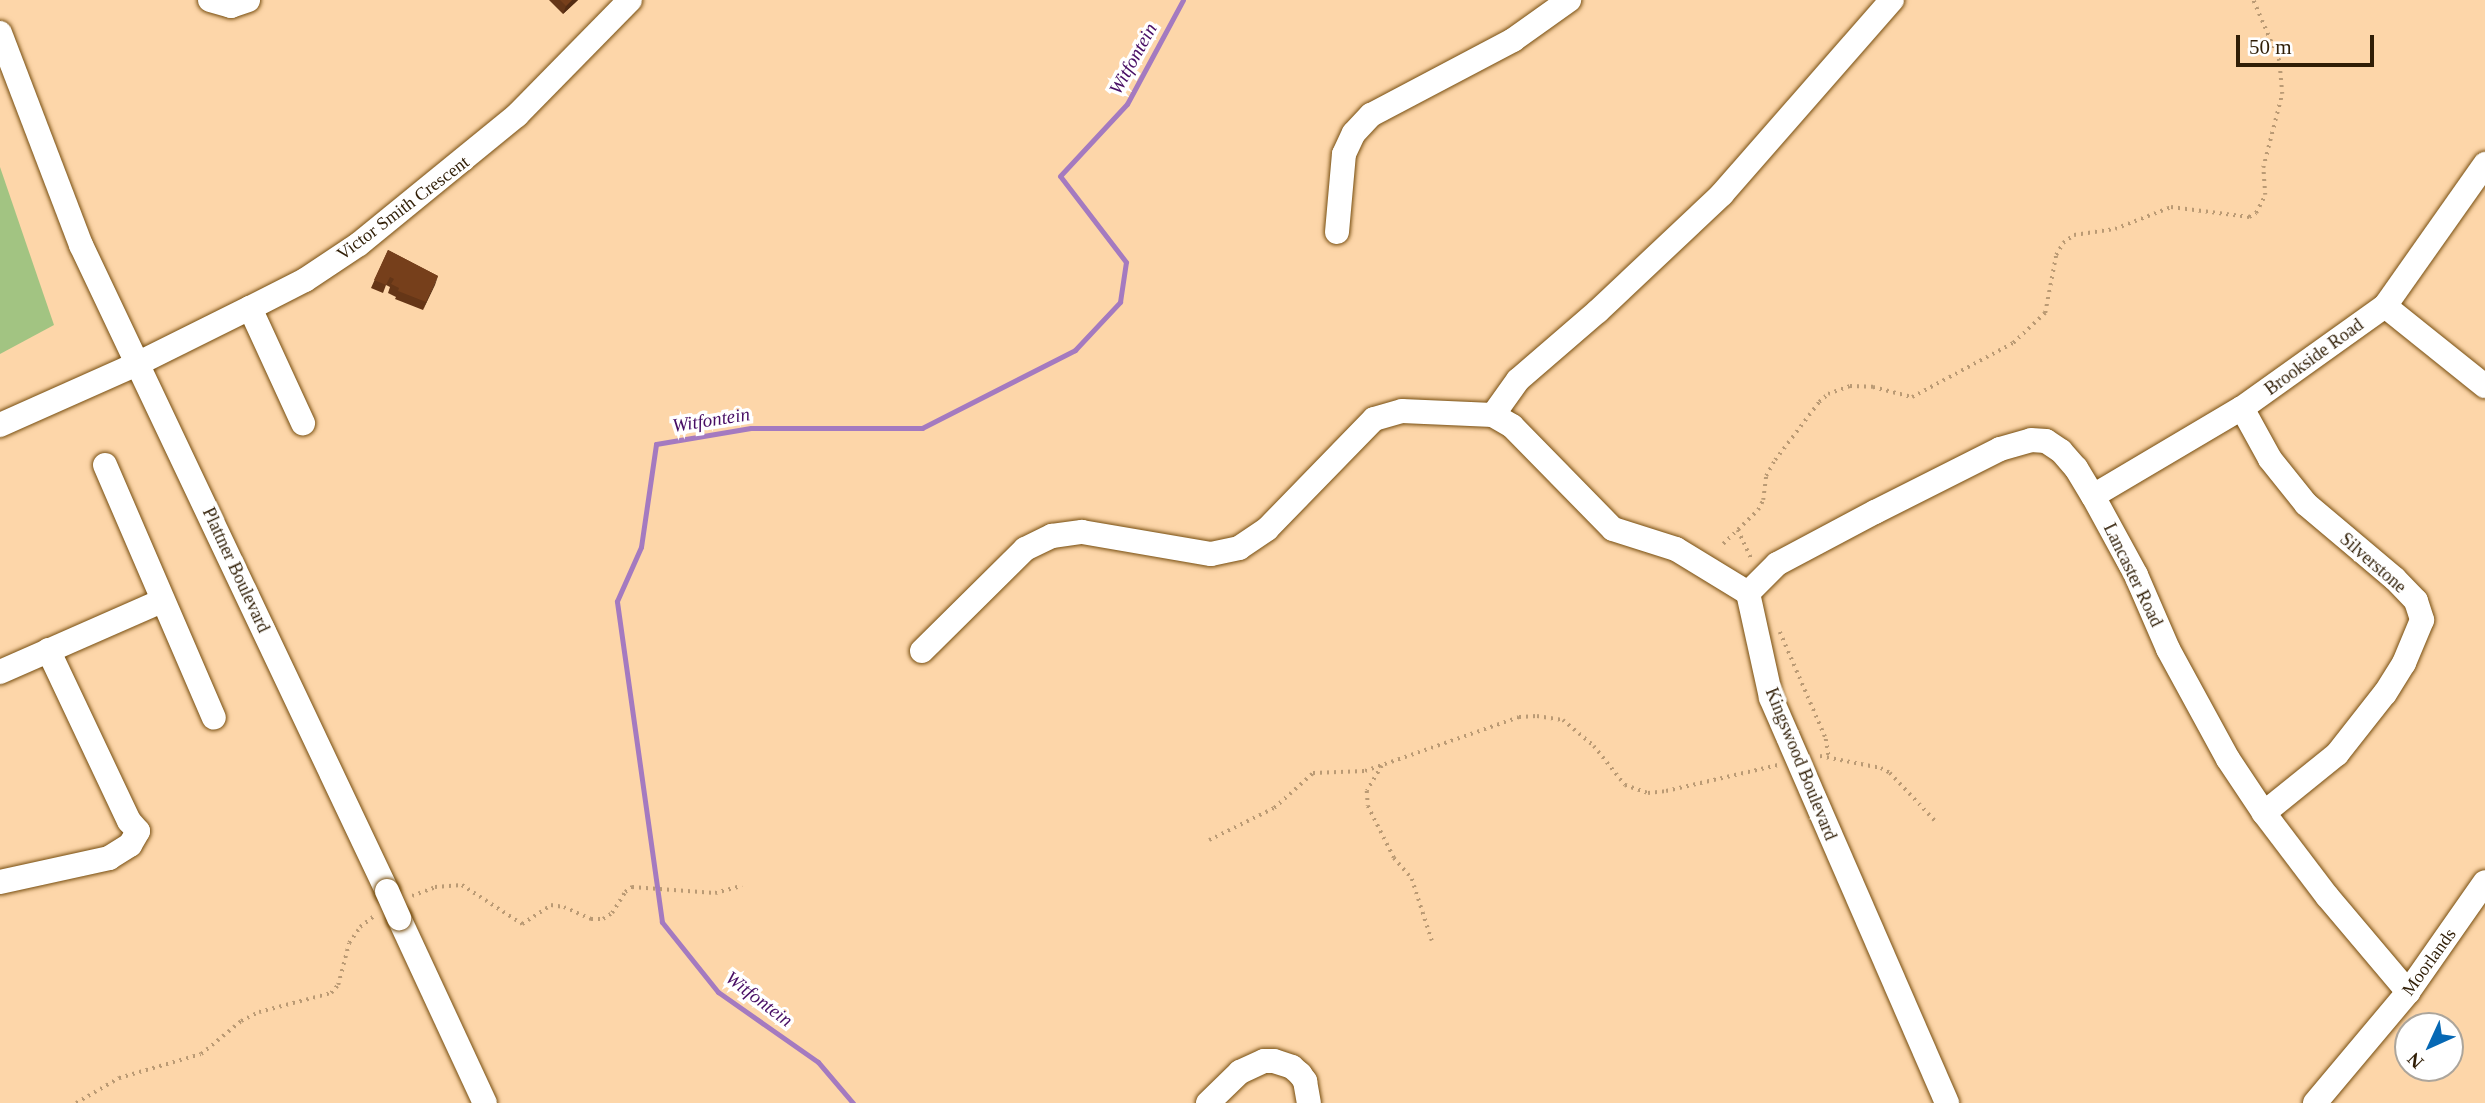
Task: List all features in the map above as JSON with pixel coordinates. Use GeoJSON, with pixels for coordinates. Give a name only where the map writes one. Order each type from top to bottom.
{"type":"FeatureCollection","features":[{"type":"Feature","properties":{"kind":"street"},"geometry":{"type":"LineString","coordinates":[[210,0],[231,6],[248,0]]}},
{"type":"Feature","properties":{"kind":"street","name":"Victor Smith Crescent"},"geometry":{"type":"LineString","coordinates":[[0,425],[139,363],[250,308],[305,280],[359,244],[474,153],[517,115],[630,0]]}},
{"type":"Feature","properties":{"kind":"street"},"geometry":{"type":"LineString","coordinates":[[1337,232],[1343,154],[1354,133],[1371,115],[1513,40],[1569,0]]}},
{"type":"Feature","properties":{"kind":"street"},"geometry":{"type":"LineString","coordinates":[[1493,415],[1518,380],[1598,311],[1722,194],[1892,0]]}},
{"type":"Feature","properties":{"kind":"street","name":"Plattner Boulevard"},"geometry":{"type":"LineString","coordinates":[[0,33],[81,245],[395,905],[485,1103]]}},
{"type":"Feature","properties":{"kind":"street","name":"Brookside Road"},"geometry":{"type":"LineString","coordinates":[[2093,496],[2242,408],[2385,306],[2485,164]]}},
{"type":"Feature","properties":{"kind":"street"},"geometry":{"type":"LineString","coordinates":[[2385,306],[2485,386]]}},
{"type":"Feature","properties":{"kind":"street"},"geometry":{"type":"LineString","coordinates":[[250,308],[303,423]]}},
{"type":"Feature","properties":{"kind":"street","name":"Silverstone"},"geometry":{"type":"LineString","coordinates":[[2242,408],[2270,459],[2306,503],[2395,579],[2416,601],[2422,620],[2404,663],[2337,754],[2264,813]]}},
{"type":"Feature","properties":{"kind":"street"},"geometry":{"type":"LineString","coordinates":[[922,651],[1025,549],[1052,536],[1082,533],[1211,554],[1239,548],[1267,529],[1374,419],[1402,411],[1493,415],[1512,426],[1613,529],[1676,549],[1754,587]]}},
{"type":"Feature","properties":{"kind":"street","name":"Lancaster Road"},"geometry":{"type":"LineString","coordinates":[[1754,587],[1777,564],[2017,443],[2046,441],[2061,451],[2093,496],[2136,575],[2168,649],[2228,759],[2264,813],[2327,896],[2408,992]]}},
{"type":"Feature","properties":{"kind":"street"},"geometry":{"type":"LineString","coordinates":[[105,465],[214,718]]}},
{"type":"Feature","properties":{"kind":"street","name":"Kingswood Boulevard"},"geometry":{"type":"LineString","coordinates":[[1754,587],[1771,698],[1947,1103]]}},
{"type":"Feature","properties":{"kind":"street"},"geometry":{"type":"LineString","coordinates":[[0,672],[162,601]]}},
{"type":"Feature","properties":{"kind":"street"},"geometry":{"type":"LineString","coordinates":[[0,882],[109,858],[130,845],[138,831],[129,821],[48,650]]}},
{"type":"Feature","properties":{"kind":"street","name":"Moorlands"},"geometry":{"type":"LineString","coordinates":[[2315,1103],[2408,992],[2485,882]]}},
{"type":"Feature","properties":{"kind":"street"},"geometry":{"type":"LineString","coordinates":[[1208,1103],[1240,1072],[1264,1061],[1274,1061],[1292,1067],[1300,1074],[1305,1081],[1309,1103]]}},
{"type":"Feature","properties":{"kind":"path"},"geometry":{"type":"LineString","coordinates":[[1723,544],[1758,510],[1763,500],[1766,476],[1774,460],[1828,394],[1850,386],[1873,387],[1912,397],[2013,344],[2045,313],[2056,255],[2063,243],[2074,235],[2115,229],[2171,207],[2249,217],[2256,213],[2265,195],[2263,168],[2282,93],[2279,61],[2253,0]]}},
{"type":"Feature","properties":{"kind":"path"},"geometry":{"type":"LineString","coordinates":[[1738,530],[1754,587]]}},
{"type":"Feature","properties":{"kind":"path"},"geometry":{"type":"LineString","coordinates":[[1775,622],[1826,739],[1829,758]]}},
{"type":"Feature","properties":{"kind":"path"},"geometry":{"type":"LineString","coordinates":[[1209,840],[1274,808],[1313,772],[1366,771],[1501,722],[1537,716],[1563,720],[1583,734],[1625,785],[1648,793],[1714,781],[1797,760],[1829,758],[1881,768],[1891,773],[1937,823]]}},
{"type":"Feature","properties":{"kind":"path"},"geometry":{"type":"LineString","coordinates":[[1384,764],[1374,775],[1367,791],[1368,806],[1389,849],[1412,879],[1432,941]]}},
{"type":"Feature","properties":{"kind":"path"},"geometry":{"type":"LineString","coordinates":[[76,1103],[119,1078],[201,1054],[241,1021],[259,1012],[331,993],[338,985],[349,943],[360,927],[395,905],[435,887],[462,885],[522,924],[551,905],[564,907],[591,919],[603,919],[612,913],[625,892],[632,887],[715,893],[742,886]]}},
{"type":"Feature","properties":{"kind":"green space"},"geometry":{"type":"Polygon","coordinates":[[[0,167],[54,325],[0,354],[0,167]]]}},
{"type":"Feature","properties":{"kind":"building"},"geometry":{"type":"Polygon","coordinates":[[[560,0],[572,0],[566,6],[560,0]]]}},
{"type":"Feature","properties":{"kind":"building"},"geometry":{"type":"Polygon","coordinates":[[[388,250],[438,276],[426,302],[398,291],[399,288],[391,284],[394,279],[390,277],[386,285],[374,280],[388,250]]]}},
{"type":"Feature","properties":{"kind":"waterway","name":"Witfontein"},"geometry":{"type":"LineString","coordinates":[[853,1103],[818,1062],[718,992],[662,922],[617,601],[641,547],[656,444],[751,428],[922,428],[1075,350],[1120,302],[1126,262],[1060,176],[1127,104],[1183,0]]}}]}
